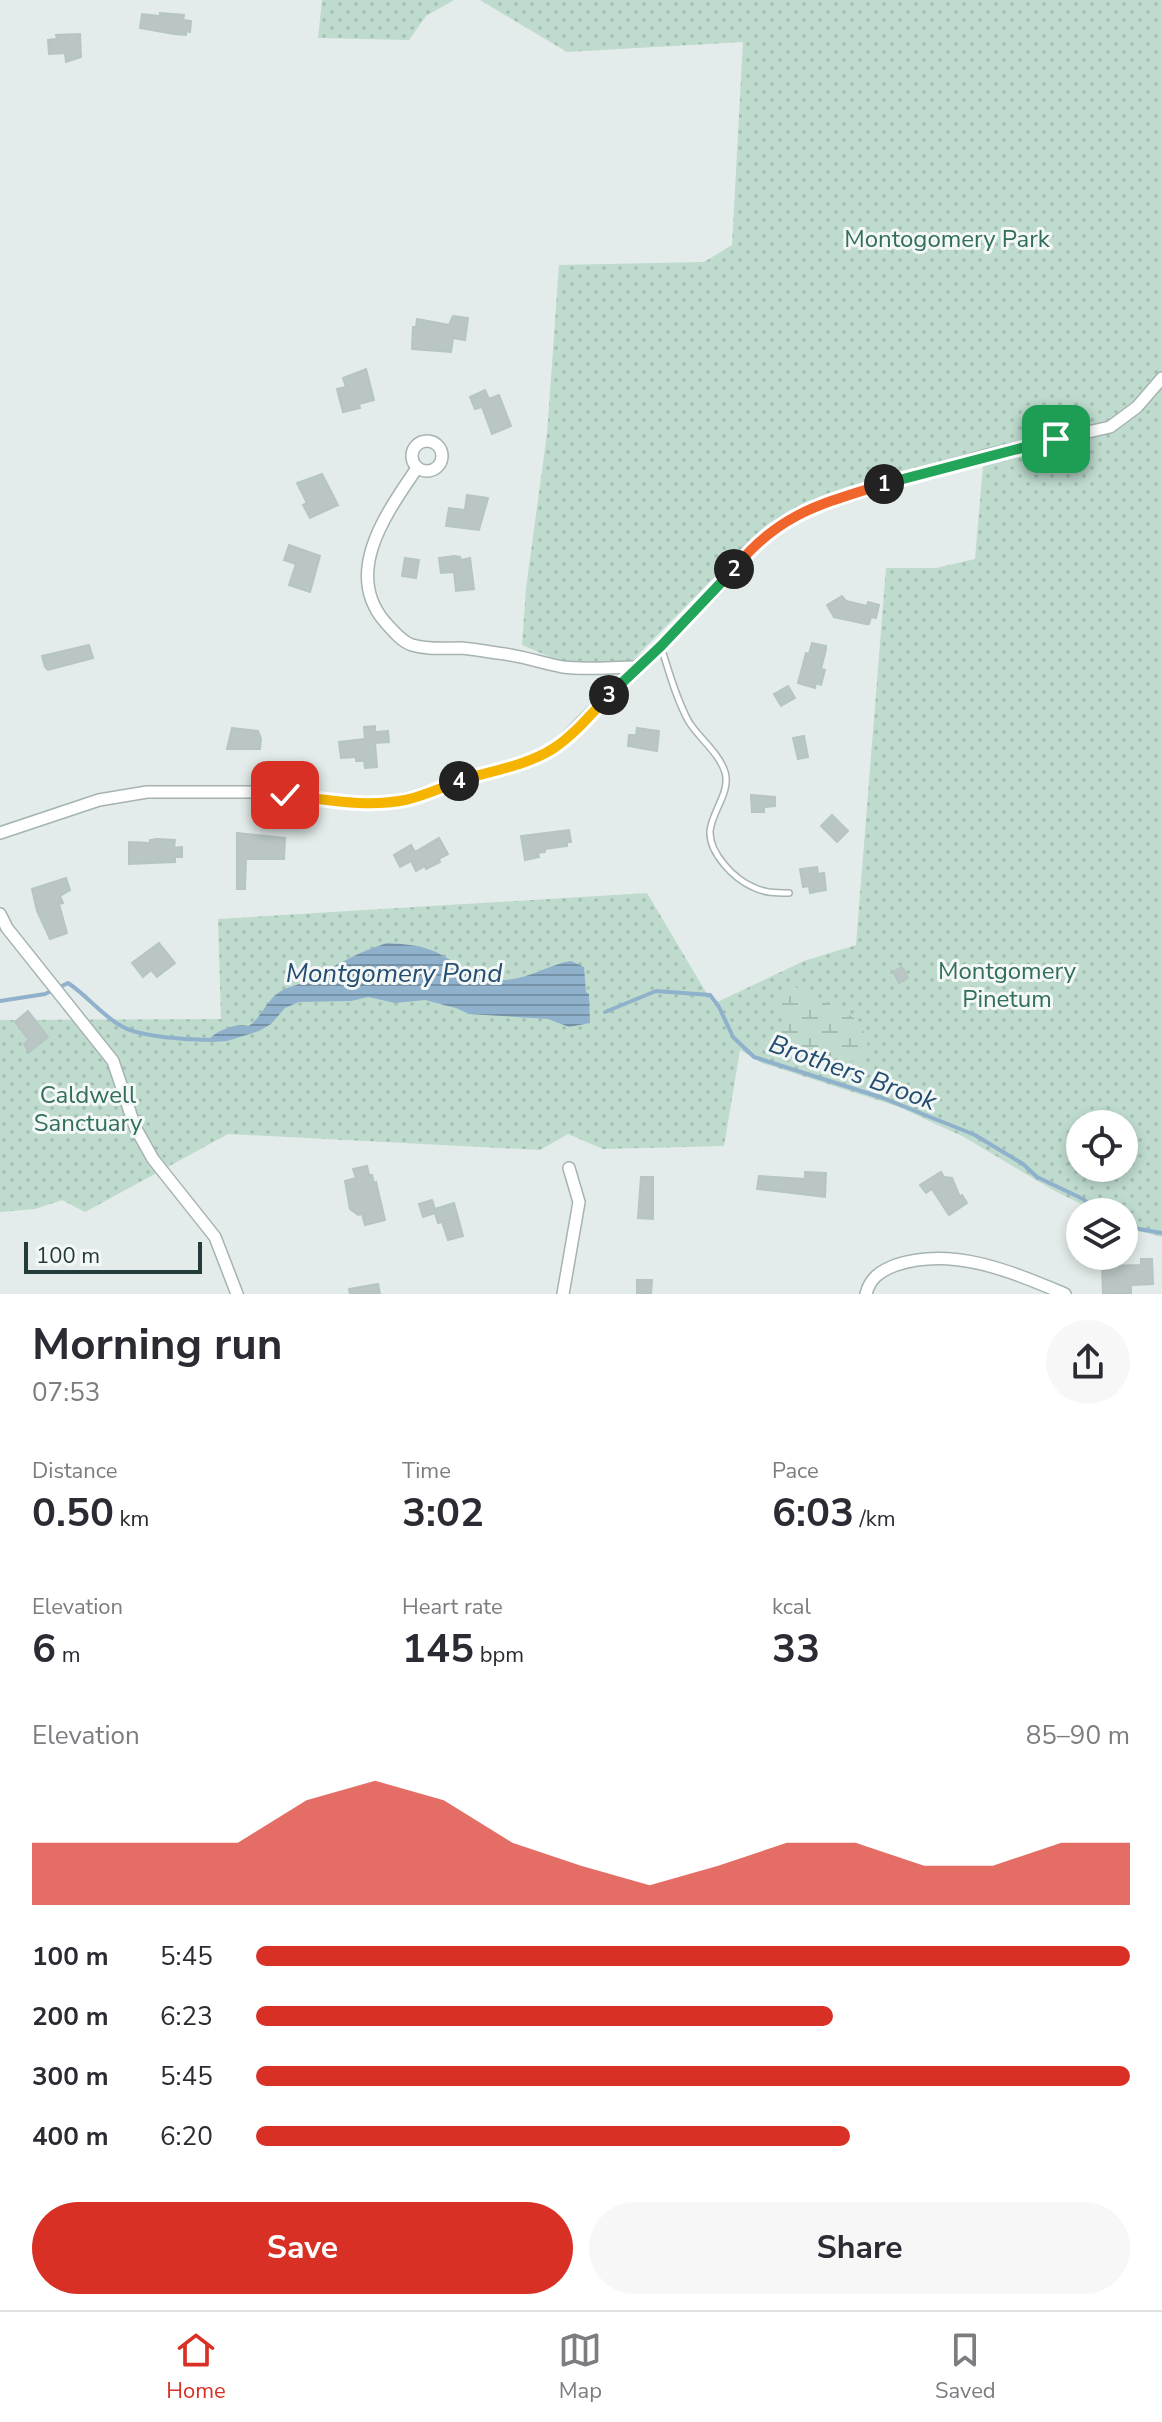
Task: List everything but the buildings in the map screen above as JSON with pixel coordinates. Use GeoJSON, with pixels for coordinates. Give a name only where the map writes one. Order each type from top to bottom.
{"type":"FeatureCollection","features":[{"type":"Feature","properties":{"kind":"street"},"geometry":{"type":"LineString","coordinates":[[0,833],[85,804],[147,792],[257,792],[366,804],[416,797],[549,751],[661,646],[772,529],[799,513],[931,471],[1110,427],[1137,407],[1162,378]]}},
{"type":"Feature","properties":{"kind":"street"},"geometry":{"type":"LineString","coordinates":[[417,468],[381,524],[368,560],[369,589],[376,611],[392,631],[409,644],[428,649],[463,648],[566,667],[636,667]]}},
{"type":"Feature","properties":{"kind":"street"},"geometry":{"type":"LineString","coordinates":[[0,914],[7,928],[113,1061],[135,1127],[153,1159],[215,1237],[237,1294]]}},
{"type":"Feature","properties":{"kind":"street"},"geometry":{"type":"LineString","coordinates":[[563,1294],[579,1202],[569,1168]]}},
{"type":"Feature","properties":{"kind":"street"},"geometry":{"type":"LineString","coordinates":[[866,1294],[869,1283],[887,1269],[914,1259],[949,1257],[1004,1271],[1065,1294]]}},
{"type":"Feature","properties":{"kind":"lane"},"geometry":{"type":"LineString","coordinates":[[661,646],[687,718],[725,773],[725,788],[710,831],[713,846],[719,857],[751,887],[768,893],[789,893]]}},
{"type":"Feature","properties":{"kind":"green space"},"geometry":{"type":"Polygon","coordinates":[[[322,0],[454,0],[426,16],[409,40],[318,38],[322,0]]]}},
{"type":"Feature","properties":{"kind":"green space"},"geometry":{"type":"Polygon","coordinates":[[[480,0],[1162,0],[1162,1237],[1138,1231],[1138,1198],[1069,1198],[964,1137],[899,1107],[762,1063],[740,1050],[724,1146],[603,1149],[568,1134],[540,1150],[228,1134],[85,1212],[62,1200],[35,1209],[0,1212],[0,1020],[221,1019],[218,919],[647,893],[713,1004],[804,961],[856,945],[886,568],[936,568],[975,559],[984,455],[853,486],[795,510],[752,539],[625,668],[557,660],[522,645],[526,588],[547,434],[559,265],[704,262],[732,245],[743,42],[567,52],[480,0]]]}},
{"type":"Feature","properties":{"kind":"green space"},"geometry":{"type":"Polygon","coordinates":[[[791,985],[861,1023],[868,1047],[856,1061],[782,1049],[771,1044],[783,1021],[775,1010],[775,997],[791,985]]]}},
{"type":"Feature","properties":{"kind":"water","name":"Montgomery Pond"},"geometry":{"type":"Polygon","coordinates":[[[387,943],[430,950],[478,974],[505,980],[571,961],[584,967],[590,1023],[569,1027],[548,1019],[469,1014],[425,1000],[395,1003],[368,997],[351,1001],[299,1002],[285,1008],[271,1024],[259,1031],[227,1041],[208,1040],[227,1028],[249,1026],[283,990],[387,943]]]}},
{"type":"Feature","properties":{"kind":"waterway","name":"Brothers Brook"},"geometry":{"type":"LineString","coordinates":[[0,1001],[45,994],[68,983],[123,1027],[165,1037],[210,1040]]}},
{"type":"Feature","properties":{"kind":"waterway","name":"Brothers Brook"},"geometry":{"type":"LineString","coordinates":[[605,1012],[656,991],[710,995],[733,1037],[754,1057],[883,1098],[975,1135],[1023,1164],[1037,1177],[1081,1198]]}},
{"type":"Feature","properties":{"kind":"waterway","name":"Brothers Brook"},"geometry":{"type":"LineString","coordinates":[[1138,1229],[1162,1233]]}},
{"type":"Feature","properties":{"kind":"route"},"geometry":{"type":"LineString","coordinates":[[285,795],[366,804],[396,802],[539,756],[566,738],[661,646],[729,576],[748,551],[783,522],[816,506],[883,485],[1056,439]]}},
{"type":"Feature","properties":{"kind":"park label","name":"Montogomery Park"},"geometry":{"type":"Point","coordinates":[947,239]}},
{"type":"Feature","properties":{"kind":"park label","name":"Montgomery Pinetum"},"geometry":{"type":"Point","coordinates":[1007,985]}},
{"type":"Feature","properties":{"kind":"park label","name":"Caldwell Sanctuary"},"geometry":{"type":"Point","coordinates":[88,1109]}}]}
